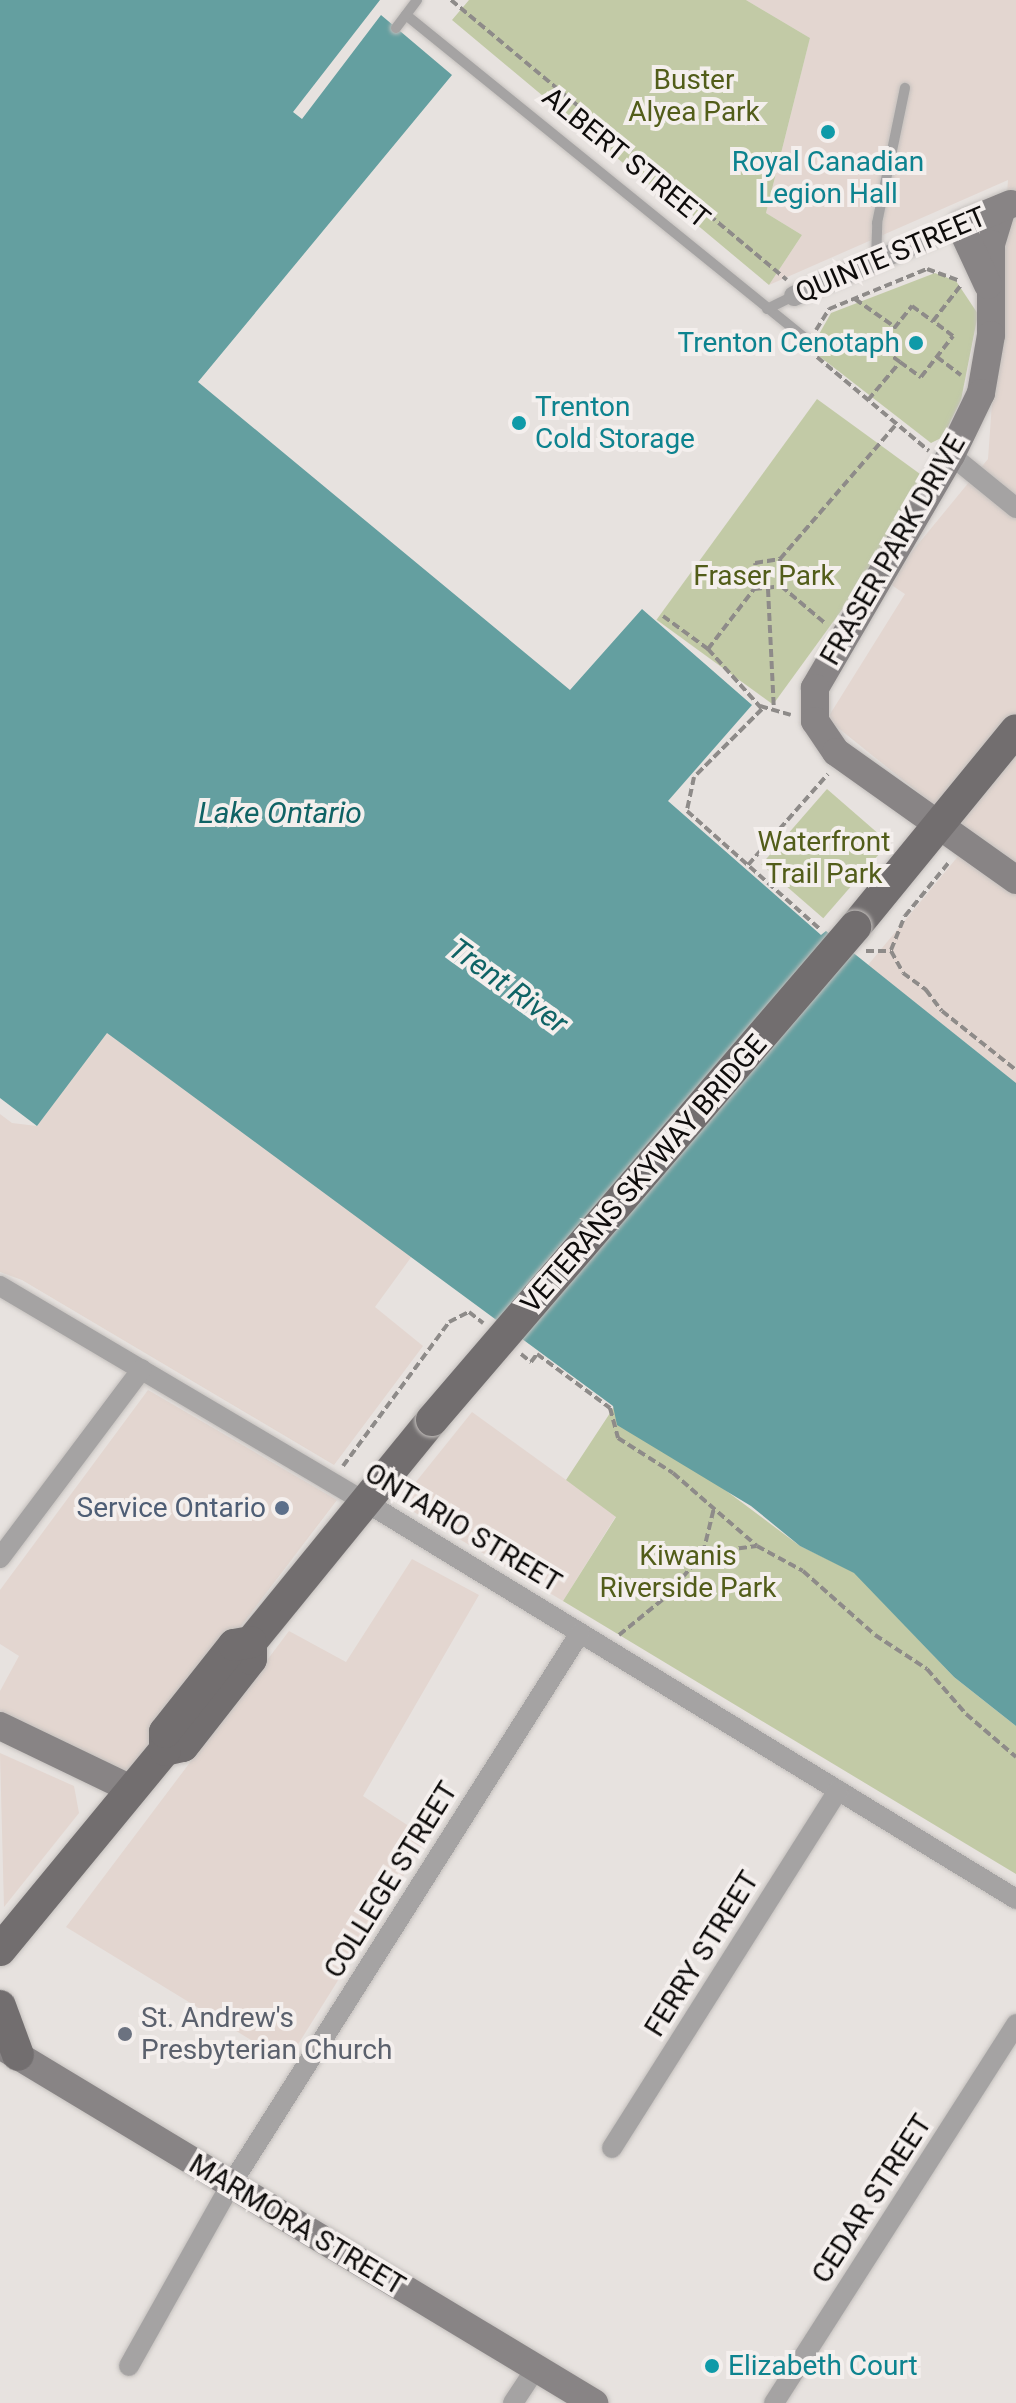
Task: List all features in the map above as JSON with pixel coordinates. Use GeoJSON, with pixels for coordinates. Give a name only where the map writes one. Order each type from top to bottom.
{"type":"FeatureCollection","features":[{"type":"Feature","properties":{"kind":"main road","name":"VETERANS SKYWAY BRIDGE"},"geometry":{"type":"LineString","coordinates":[[0,1950],[165,1750],[165,1732],[234,1645],[251,1642],[432,1420],[849,932],[952,835],[1016,730]]}},
{"type":"Feature","properties":{"kind":"main road"},"geometry":{"type":"LineString","coordinates":[[0,2006],[9,2050]]}},
{"type":"Feature","properties":{"kind":"street","name":"QUINTE STREET"},"geometry":{"type":"LineString","coordinates":[[794,296],[1009,205]]}},
{"type":"Feature","properties":{"kind":"street","name":"FRASER PARK DRIVE"},"geometry":{"type":"LineString","coordinates":[[1009,205],[991,244],[983,296],[981,393],[941,450],[815,688],[815,721],[843,757],[1016,880]]}},
{"type":"Feature","properties":{"kind":"street"},"geometry":{"type":"LineString","coordinates":[[960,225],[983,296]]}},
{"type":"Feature","properties":{"kind":"street"},"geometry":{"type":"LineString","coordinates":[[941,450],[1016,508]]}},
{"type":"Feature","properties":{"kind":"street","name":"ONTARIO STREET"},"geometry":{"type":"LineString","coordinates":[[0,1286],[364,1501],[1016,1899]]}},
{"type":"Feature","properties":{"kind":"street"},"geometry":{"type":"LineString","coordinates":[[0,1558],[142,1369]]}},
{"type":"Feature","properties":{"kind":"street","name":"COLLEGE STREET"},"geometry":{"type":"LineString","coordinates":[[129,2366],[230,2186],[580,1633]]}},
{"type":"Feature","properties":{"kind":"street"},"geometry":{"type":"LineString","coordinates":[[0,1726],[133,1790]]}},
{"type":"Feature","properties":{"kind":"street","name":"FERRY STREET"},"geometry":{"type":"LineString","coordinates":[[612,2148],[838,1790]]}},
{"type":"Feature","properties":{"kind":"street","name":"CEDAR STREET"},"geometry":{"type":"LineString","coordinates":[[774,2403],[1016,2024]]}},
{"type":"Feature","properties":{"kind":"street","name":"MARMORA STREET"},"geometry":{"type":"LineString","coordinates":[[9,2050],[594,2403]]}},
{"type":"Feature","properties":{"kind":"street"},"geometry":{"type":"LineString","coordinates":[[513,2403],[536,2368]]}},
{"type":"Feature","properties":{"kind":"lane"},"geometry":{"type":"LineString","coordinates":[[396,28],[417,0]]}},
{"type":"Feature","properties":{"kind":"lane","name":"ALBERT STREET"},"geometry":{"type":"LineString","coordinates":[[406,15],[811,343]]}},
{"type":"Feature","properties":{"kind":"lane"},"geometry":{"type":"LineString","coordinates":[[876,260],[877,223],[905,88]]}},
{"type":"Feature","properties":{"kind":"lane","name":"QUINTE STREET"},"geometry":{"type":"LineString","coordinates":[[767,309],[794,296]]}},
{"type":"Feature","properties":{"kind":"path"},"geometry":{"type":"LineString","coordinates":[[451,0],[783,272],[794,296]]}},
{"type":"Feature","properties":{"kind":"path"},"geometry":{"type":"LineString","coordinates":[[941,450],[895,426],[819,362],[811,343],[829,309],[927,269],[951,274],[983,296]]}},
{"type":"Feature","properties":{"kind":"path"},"geometry":{"type":"LineString","coordinates":[[933,321],[963,283]]}},
{"type":"Feature","properties":{"kind":"path"},"geometry":{"type":"LineString","coordinates":[[855,299],[895,327]]}},
{"type":"Feature","properties":{"kind":"path"},"geometry":{"type":"LineString","coordinates":[[912,306],[933,321],[953,336],[921,377],[879,347],[912,306]]}},
{"type":"Feature","properties":{"kind":"path"},"geometry":{"type":"LineString","coordinates":[[937,357],[964,377]]}},
{"type":"Feature","properties":{"kind":"path"},"geometry":{"type":"LineString","coordinates":[[867,400],[900,362]]}},
{"type":"Feature","properties":{"kind":"path"},"geometry":{"type":"LineString","coordinates":[[757,589],[755,563],[780,559],[895,426]]}},
{"type":"Feature","properties":{"kind":"path"},"geometry":{"type":"LineString","coordinates":[[780,559],[781,586]]}},
{"type":"Feature","properties":{"kind":"path"},"geometry":{"type":"LineString","coordinates":[[708,649],[757,589],[781,586],[829,626]]}},
{"type":"Feature","properties":{"kind":"path"},"geometry":{"type":"LineString","coordinates":[[768,587],[774,710]]}},
{"type":"Feature","properties":{"kind":"path"},"geometry":{"type":"LineString","coordinates":[[663,616],[708,649],[762,709],[694,777],[687,811],[821,930],[849,932],[870,954],[891,951]]}},
{"type":"Feature","properties":{"kind":"path"},"geometry":{"type":"LineString","coordinates":[[748,865],[843,757]]}},
{"type":"Feature","properties":{"kind":"path"},"geometry":{"type":"LineString","coordinates":[[891,951],[905,916],[952,835]]}},
{"type":"Feature","properties":{"kind":"path"},"geometry":{"type":"LineString","coordinates":[[891,951],[903,973],[926,990],[942,1011],[1016,1070]]}},
{"type":"Feature","properties":{"kind":"path"},"geometry":{"type":"LineString","coordinates":[[546,1361],[610,1408],[618,1438],[714,1508],[757,1546],[803,1571],[875,1635],[927,1669],[966,1714],[1016,1757]]}},
{"type":"Feature","properties":{"kind":"path"},"geometry":{"type":"LineString","coordinates":[[609,1650],[625,1628],[667,1596],[703,1553],[714,1508]]}},
{"type":"Feature","properties":{"kind":"path"},"geometry":{"type":"LineString","coordinates":[[703,1553],[757,1546]]}},
{"type":"Feature","properties":{"kind":"shaded area"},"geometry":{"type":"Polygon","coordinates":[[[746,0],[1016,0],[1016,1083],[868,965],[974,837],[827,719],[905,594],[887,582],[988,459],[1008,180],[769,285],[802,235],[766,213],[810,38],[746,0]]]}},
{"type":"Feature","properties":{"kind":"shaded area"},"geometry":{"type":"Polygon","coordinates":[[[106,1032],[412,1256],[375,1307],[423,1346],[334,1465],[22,1280],[0,1272],[0,1114],[12,1123],[37,1126],[106,1032]]]}},
{"type":"Feature","properties":{"kind":"shaded area"},"geometry":{"type":"Polygon","coordinates":[[[148,1390],[337,1500],[129,1773],[0,1711],[0,1691],[19,1656],[0,1644],[0,1590],[148,1390]]]}},
{"type":"Feature","properties":{"kind":"shaded area"},"geometry":{"type":"Polygon","coordinates":[[[472,1412],[616,1516],[563,1601],[399,1503],[472,1412]]]}},
{"type":"Feature","properties":{"kind":"shaded area"},"geometry":{"type":"Polygon","coordinates":[[[412,1559],[479,1595],[363,1796],[427,1838],[287,2062],[66,1927],[289,1631],[346,1662],[412,1559]]]}},
{"type":"Feature","properties":{"kind":"shaded area"},"geometry":{"type":"Polygon","coordinates":[[[0,1753],[74,1786],[79,1813],[4,1907],[0,1753]]]}},
{"type":"Feature","properties":{"kind":"green space","name":"Buster Alyea Park"},"geometry":{"type":"Polygon","coordinates":[[[469,0],[746,0],[810,38],[766,213],[802,235],[769,285],[452,20],[469,0]]]}},
{"type":"Feature","properties":{"kind":"green space","name":"Trenton Cenotaph"},"geometry":{"type":"Polygon","coordinates":[[[935,273],[956,281],[978,314],[961,400],[943,437],[931,443],[819,356],[818,336],[831,313],[935,273]]]}},
{"type":"Feature","properties":{"kind":"green space","name":"Fraser Park"},"geometry":{"type":"Polygon","coordinates":[[[817,399],[933,484],[773,705],[657,620],[817,399]]]}},
{"type":"Feature","properties":{"kind":"green space","name":"Waterfront Trail Park"},"geometry":{"type":"Polygon","coordinates":[[[827,789],[889,843],[823,918],[761,864],[827,789]]]}},
{"type":"Feature","properties":{"kind":"green space","name":"Kiwanis Riverside Park"},"geometry":{"type":"Polygon","coordinates":[[[614,1407],[800,1546],[854,1572],[954,1677],[1016,1726],[1016,1874],[563,1601],[616,1517],[566,1480],[614,1407]]]}},
{"type":"Feature","properties":{"kind":"water","name":"Lake Ontario"},"geometry":{"type":"Polygon","coordinates":[[[0,0],[380,0],[293,112],[302,119],[381,15],[452,75],[198,382],[570,690],[642,609],[752,705],[668,801],[821,935],[826,931],[1016,1083],[1016,1726],[954,1677],[854,1573],[800,1546],[751,1506],[617,1425],[613,1406],[107,1033],[37,1126],[0,1098],[0,0]]]}},
{"type":"Feature","properties":{"kind":"place","name":"Royal Canadian Legion Hall"},"geometry":{"type":"Point","coordinates":[828,132]}},
{"type":"Feature","properties":{"kind":"place","name":"Trenton Cenotaph"},"geometry":{"type":"Point","coordinates":[916,343]}},
{"type":"Feature","properties":{"kind":"place","name":"Trenton Cold Storage"},"geometry":{"type":"Point","coordinates":[519,423]}},
{"type":"Feature","properties":{"kind":"place","name":"Service Ontario"},"geometry":{"type":"Point","coordinates":[282,1508]}},
{"type":"Feature","properties":{"kind":"place","name":"St. Andrew's Presbyterian Church"},"geometry":{"type":"Point","coordinates":[125,2034]}},
{"type":"Feature","properties":{"kind":"place","name":"Elizabeth Court"},"geometry":{"type":"Point","coordinates":[712,2366]}},
{"type":"Feature","properties":{"kind":"water label","name":"Trent River"},"geometry":{"type":"Point","coordinates":[508,986]}}]}
